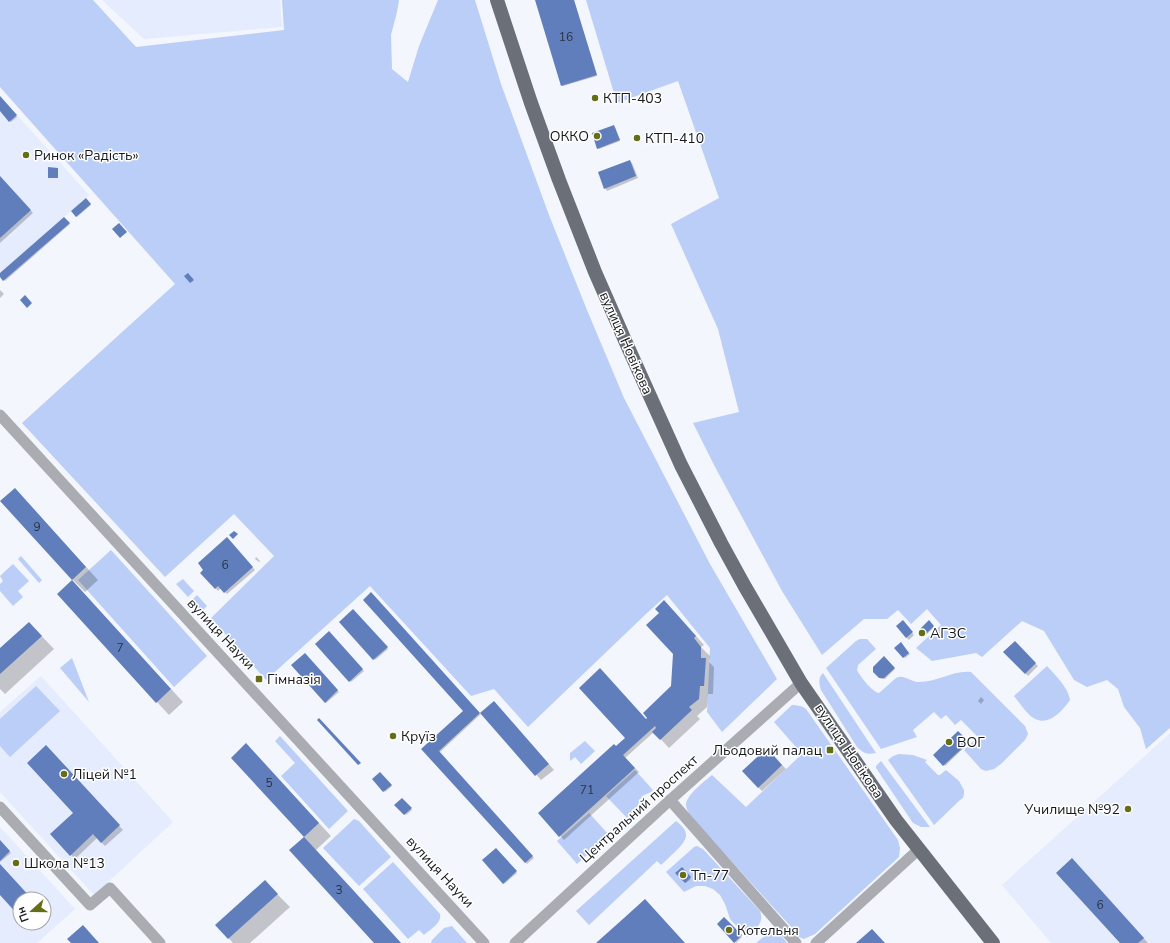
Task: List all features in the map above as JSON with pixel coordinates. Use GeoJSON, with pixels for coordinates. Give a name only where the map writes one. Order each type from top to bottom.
{"type":"FeatureCollection","features":[{"type":"Feature","properties":{"kind":"main road","name":"вулиця Новікова"},"geometry":{"type":"LineString","coordinates":[[497,0],[531,103],[595,272],[626,345],[681,465],[738,573],[802,683],[918,850]]}},
{"type":"Feature","properties":{"kind":"main road"},"geometry":{"type":"LineString","coordinates":[[918,850],[993,943]]}},
{"type":"Feature","properties":{"kind":"street","name":"вулиця Науки"},"geometry":{"type":"LineString","coordinates":[[0,415],[484,943]]}},
{"type":"Feature","properties":{"kind":"street","name":"Центральний проспект"},"geometry":{"type":"LineString","coordinates":[[515,943],[670,800],[802,683]]}},
{"type":"Feature","properties":{"kind":"street"},"geometry":{"type":"LineString","coordinates":[[670,800],[796,943]]}},
{"type":"Feature","properties":{"kind":"street"},"geometry":{"type":"LineString","coordinates":[[0,807],[90,906],[110,888],[160,943]]}},
{"type":"Feature","properties":{"kind":"street"},"geometry":{"type":"LineString","coordinates":[[816,943],[918,850]]}},
{"type":"Feature","properties":{"kind":"shaded area"},"geometry":{"type":"Polygon","coordinates":[[[0,0],[93,0],[136,47],[284,30],[282,0],[399,0],[391,35],[392,69],[408,82],[419,46],[438,0],[475,0],[501,84],[549,215],[624,398],[710,564],[777,679],[722,732],[707,712],[710,648],[667,595],[528,727],[494,689],[471,696],[370,586],[266,680],[211,618],[274,556],[234,514],[165,577],[22,423],[175,284],[0,87],[0,0]]]}},
{"type":"Feature","properties":{"kind":"shaded area"},"geometry":{"type":"Polygon","coordinates":[[[102,0],[280,0],[282,27],[144,39],[102,0]]]}},
{"type":"Feature","properties":{"kind":"shaded area"},"geometry":{"type":"Polygon","coordinates":[[[586,0],[1170,0],[1170,728],[1146,749],[1140,728],[1124,707],[1118,689],[1107,680],[1087,687],[1074,680],[1044,631],[1022,621],[982,657],[976,653],[932,661],[916,648],[941,625],[927,609],[911,624],[898,610],[887,619],[864,619],[822,655],[782,591],[693,423],[739,412],[718,329],[671,224],[719,198],[678,81],[617,103],[586,0]]]}},
{"type":"Feature","properties":{"kind":"shaded area","name":"Ринок «Радість»"},"geometry":{"type":"Polygon","coordinates":[[[0,96],[89,195],[0,273],[0,96]]]}},
{"type":"Feature","properties":{"kind":"shaded area"},"geometry":{"type":"Polygon","coordinates":[[[111,550],[207,656],[174,687],[78,580],[111,550]]]}},
{"type":"Feature","properties":{"kind":"shaded area"},"geometry":{"type":"Polygon","coordinates":[[[21,556],[42,580],[39,583],[18,559],[21,556]]]}},
{"type":"Feature","properties":{"kind":"shaded area"},"geometry":{"type":"Polygon","coordinates":[[[13,564],[29,581],[18,591],[23,597],[13,606],[0,591],[0,584],[3,581],[0,576],[13,564]]]}},
{"type":"Feature","properties":{"kind":"shaded area"},"geometry":{"type":"Polygon","coordinates":[[[183,579],[194,591],[188,597],[176,584],[183,579]]]}},
{"type":"Feature","properties":{"kind":"shaded area"},"geometry":{"type":"Polygon","coordinates":[[[197,595],[207,606],[201,612],[191,601],[197,595]]]}},
{"type":"Feature","properties":{"kind":"shaded area"},"geometry":{"type":"Polygon","coordinates":[[[860,639],[867,639],[876,649],[858,665],[857,670],[866,683],[876,692],[879,693],[899,677],[904,677],[917,682],[924,682],[958,673],[971,672],[1025,726],[1028,734],[1025,740],[1001,764],[994,769],[986,771],[981,769],[964,750],[978,737],[961,720],[955,725],[946,715],[941,719],[934,712],[913,730],[917,737],[881,749],[826,668],[860,639]]]}},
{"type":"Feature","properties":{"kind":"shaded area"},"geometry":{"type":"Polygon","coordinates":[[[72,658],[89,702],[60,668],[72,658]]]}},
{"type":"Feature","properties":{"kind":"shaded area"},"geometry":{"type":"Polygon","coordinates":[[[1047,666],[1064,686],[1070,700],[1058,714],[1049,720],[1043,721],[1032,717],[1014,696],[1047,666]]]}},
{"type":"Feature","properties":{"kind":"shaded area"},"geometry":{"type":"Polygon","coordinates":[[[823,673],[876,753],[865,753],[857,747],[821,690],[819,681],[820,676],[823,673]]]}},
{"type":"Feature","properties":{"kind":"shaded area","name":"Ліцей №1"},"geometry":{"type":"Polygon","coordinates":[[[41,676],[173,822],[94,895],[0,792],[0,712],[41,676]]]}},
{"type":"Feature","properties":{"kind":"shaded area"},"geometry":{"type":"Polygon","coordinates":[[[36,686],[60,711],[10,757],[0,746],[0,719],[36,686]]]}},
{"type":"Feature","properties":{"kind":"shaded area"},"geometry":{"type":"Polygon","coordinates":[[[792,705],[800,706],[806,709],[898,840],[900,848],[899,857],[815,934],[804,939],[799,937],[691,817],[686,805],[692,793],[712,775],[746,807],[802,754],[774,722],[792,705]]]}},
{"type":"Feature","properties":{"kind":"shaded area","name":"Училище №92"},"geometry":{"type":"Polygon","coordinates":[[[1170,733],[1170,943],[1051,943],[1002,885],[1170,733]]]}},
{"type":"Feature","properties":{"kind":"shaded area"},"geometry":{"type":"Polygon","coordinates":[[[280,736],[348,811],[329,829],[281,776],[295,763],[275,741],[280,736]]]}},
{"type":"Feature","properties":{"kind":"shaded area"},"geometry":{"type":"Polygon","coordinates":[[[585,741],[595,751],[581,764],[575,757],[570,761],[570,753],[585,741]]]}},
{"type":"Feature","properties":{"kind":"shaded area"},"geometry":{"type":"Polygon","coordinates":[[[899,754],[913,755],[927,760],[925,762],[938,775],[946,770],[959,781],[964,790],[963,798],[934,825],[888,760],[899,754]]]}},
{"type":"Feature","properties":{"kind":"shaded area"},"geometry":{"type":"Polygon","coordinates":[[[881,761],[930,827],[921,827],[913,823],[876,768],[881,761]]]}},
{"type":"Feature","properties":{"kind":"shaded area"},"geometry":{"type":"Polygon","coordinates":[[[635,770],[653,791],[642,796],[636,809],[627,818],[606,796],[635,770]]]}},
{"type":"Feature","properties":{"kind":"shaded area"},"geometry":{"type":"Polygon","coordinates":[[[589,813],[609,835],[577,864],[557,841],[589,813]]]}},
{"type":"Feature","properties":{"kind":"shaded area"},"geometry":{"type":"Polygon","coordinates":[[[354,819],[359,821],[391,857],[359,886],[323,848],[354,819]]]}},
{"type":"Feature","properties":{"kind":"shaded area"},"geometry":{"type":"Polygon","coordinates":[[[676,821],[681,825],[686,833],[685,840],[682,844],[661,865],[657,861],[589,925],[576,911],[676,821]]]}},
{"type":"Feature","properties":{"kind":"shaded area","name":"Школа №13"},"geometry":{"type":"Polygon","coordinates":[[[0,827],[75,909],[52,930],[52,891],[12,891],[12,931],[50,931],[37,943],[0,943],[0,827]]]}},
{"type":"Feature","properties":{"kind":"shaded area"},"geometry":{"type":"Polygon","coordinates":[[[697,846],[703,849],[760,911],[761,919],[758,926],[747,937],[730,919],[720,895],[713,889],[705,886],[696,886],[684,892],[666,872],[697,846]]]}},
{"type":"Feature","properties":{"kind":"shaded area"},"geometry":{"type":"Polygon","coordinates":[[[393,862],[440,914],[438,923],[424,935],[419,930],[408,939],[363,889],[393,862]]]}},
{"type":"Feature","properties":{"kind":"shaded area"},"geometry":{"type":"Polygon","coordinates":[[[452,926],[467,943],[431,943],[432,940],[444,928],[452,926]]]}},
{"type":"Feature","properties":{"kind":"shaded area"},"geometry":{"type":"Polygon","coordinates":[[[770,932],[778,933],[787,943],[756,943],[770,932]]]}},
{"type":"Feature","properties":{"kind":"building"},"geometry":{"type":"Polygon","coordinates":[[[535,0],[574,0],[597,75],[561,86],[535,0]]]}},
{"type":"Feature","properties":{"kind":"building"},"geometry":{"type":"Polygon","coordinates":[[[0,96],[17,115],[9,122],[0,111],[0,96]]]}},
{"type":"Feature","properties":{"kind":"building"},"geometry":{"type":"Polygon","coordinates":[[[614,125],[620,140],[597,149],[592,133],[614,125]]]}},
{"type":"Feature","properties":{"kind":"building"},"geometry":{"type":"Polygon","coordinates":[[[630,160],[636,176],[604,189],[598,172],[630,160]]]}},
{"type":"Feature","properties":{"kind":"building"},"geometry":{"type":"Polygon","coordinates":[[[48,167],[58,168],[58,178],[48,178],[48,167]]]}},
{"type":"Feature","properties":{"kind":"building"},"geometry":{"type":"Polygon","coordinates":[[[0,176],[31,210],[0,238],[0,176]]]}},
{"type":"Feature","properties":{"kind":"building"},"geometry":{"type":"Polygon","coordinates":[[[86,198],[91,204],[76,217],[71,211],[86,198]]]}},
{"type":"Feature","properties":{"kind":"building"},"geometry":{"type":"Polygon","coordinates":[[[64,217],[70,223],[3,281],[0,277],[0,273],[64,217]]]}},
{"type":"Feature","properties":{"kind":"building"},"geometry":{"type":"Polygon","coordinates":[[[119,223],[127,232],[120,238],[112,229],[119,223]]]}},
{"type":"Feature","properties":{"kind":"building"},"geometry":{"type":"Polygon","coordinates":[[[188,273],[194,280],[190,283],[184,276],[188,273]]]}},
{"type":"Feature","properties":{"kind":"building"},"geometry":{"type":"Polygon","coordinates":[[[25,295],[32,303],[27,308],[20,300],[25,295]]]}},
{"type":"Feature","properties":{"kind":"building"},"geometry":{"type":"Polygon","coordinates":[[[15,488],[86,567],[72,580],[0,501],[15,488]]]}},
{"type":"Feature","properties":{"kind":"building"},"geometry":{"type":"Polygon","coordinates":[[[234,531],[238,534],[233,539],[229,535],[234,531]]]}},
{"type":"Feature","properties":{"kind":"building"},"geometry":{"type":"Polygon","coordinates":[[[227,537],[253,567],[224,593],[218,586],[215,589],[200,573],[203,570],[198,563],[227,537]]]}},
{"type":"Feature","properties":{"kind":"building"},"geometry":{"type":"Polygon","coordinates":[[[72,580],[171,689],[156,703],[57,594],[72,580]]]}},
{"type":"Feature","properties":{"kind":"building"},"geometry":{"type":"Polygon","coordinates":[[[371,592],[480,713],[439,751],[533,856],[525,863],[421,749],[463,711],[363,600],[371,592]]]}},
{"type":"Feature","properties":{"kind":"building"},"geometry":{"type":"Polygon","coordinates":[[[664,600],[696,636],[694,638],[701,647],[701,658],[706,658],[704,686],[700,686],[699,699],[689,707],[692,710],[660,740],[652,732],[656,728],[655,726],[623,755],[635,768],[559,837],[538,813],[614,744],[616,746],[625,738],[579,688],[600,668],[646,719],[647,718],[643,713],[671,686],[673,654],[646,625],[659,613],[655,609],[664,600]]]}},
{"type":"Feature","properties":{"kind":"building"},"geometry":{"type":"Polygon","coordinates":[[[353,609],[388,647],[373,660],[339,622],[353,609]]]}},
{"type":"Feature","properties":{"kind":"building"},"geometry":{"type":"Polygon","coordinates":[[[903,620],[913,632],[906,638],[896,626],[903,620]]]}},
{"type":"Feature","properties":{"kind":"building"},"geometry":{"type":"Polygon","coordinates":[[[929,620],[934,626],[923,637],[920,637],[918,631],[929,620]]]}},
{"type":"Feature","properties":{"kind":"building"},"geometry":{"type":"Polygon","coordinates":[[[29,622],[42,636],[0,674],[0,648],[29,622]]]}},
{"type":"Feature","properties":{"kind":"building"},"geometry":{"type":"Polygon","coordinates":[[[329,631],[363,669],[349,682],[315,644],[329,631]]]}},
{"type":"Feature","properties":{"kind":"building"},"geometry":{"type":"Polygon","coordinates":[[[1015,641],[1036,663],[1025,674],[1003,652],[1015,641]]]}},
{"type":"Feature","properties":{"kind":"building"},"geometry":{"type":"Polygon","coordinates":[[[901,642],[909,653],[903,658],[894,648],[901,642]]]}},
{"type":"Feature","properties":{"kind":"building"},"geometry":{"type":"Polygon","coordinates":[[[305,653],[338,690],[325,703],[291,665],[305,653]]]}},
{"type":"Feature","properties":{"kind":"building"},"geometry":{"type":"Polygon","coordinates":[[[884,656],[895,668],[884,678],[879,678],[873,672],[873,667],[884,656]]]}},
{"type":"Feature","properties":{"kind":"building"},"geometry":{"type":"Polygon","coordinates":[[[494,701],[549,764],[535,776],[480,713],[494,701]]]}},
{"type":"Feature","properties":{"kind":"building"},"geometry":{"type":"Polygon","coordinates":[[[319,718],[361,763],[358,765],[317,720],[319,718]]]}},
{"type":"Feature","properties":{"kind":"building"},"geometry":{"type":"Polygon","coordinates":[[[958,731],[969,742],[943,766],[933,755],[958,731]]]}},
{"type":"Feature","properties":{"kind":"building"},"geometry":{"type":"Polygon","coordinates":[[[246,743],[319,823],[304,837],[231,758],[246,743]]]}},
{"type":"Feature","properties":{"kind":"building"},"geometry":{"type":"Polygon","coordinates":[[[46,745],[120,825],[101,843],[93,834],[70,856],[50,834],[73,813],[27,763],[46,745]]]}},
{"type":"Feature","properties":{"kind":"building"},"geometry":{"type":"Polygon","coordinates":[[[767,748],[782,765],[758,788],[742,771],[767,748]]]}},
{"type":"Feature","properties":{"kind":"building"},"geometry":{"type":"Polygon","coordinates":[[[380,772],[392,785],[383,792],[372,779],[380,772]]]}},
{"type":"Feature","properties":{"kind":"building"},"geometry":{"type":"Polygon","coordinates":[[[402,798],[412,808],[404,815],[394,805],[402,798]]]}},
{"type":"Feature","properties":{"kind":"building"},"geometry":{"type":"Polygon","coordinates":[[[304,837],[401,943],[374,943],[289,850],[304,837]]]}},
{"type":"Feature","properties":{"kind":"building"},"geometry":{"type":"Polygon","coordinates":[[[0,840],[10,851],[0,861],[0,840]]]}},
{"type":"Feature","properties":{"kind":"building"},"geometry":{"type":"Polygon","coordinates":[[[496,848],[517,871],[503,884],[482,860],[496,848]]]}},
{"type":"Feature","properties":{"kind":"building"},"geometry":{"type":"Polygon","coordinates":[[[1072,858],[1144,938],[1138,943],[1120,943],[1056,873],[1072,858]]]}},
{"type":"Feature","properties":{"kind":"building"},"geometry":{"type":"Polygon","coordinates":[[[0,864],[25,891],[12,891],[12,908],[0,895],[0,864]]]}},
{"type":"Feature","properties":{"kind":"building","name":"Тп-77"},"geometry":{"type":"Polygon","coordinates":[[[682,867],[691,877],[685,883],[675,873],[682,867]]]}},
{"type":"Feature","properties":{"kind":"building"},"geometry":{"type":"Polygon","coordinates":[[[265,880],[278,894],[228,939],[215,925],[265,880]]]}},
{"type":"Feature","properties":{"kind":"building"},"geometry":{"type":"Polygon","coordinates":[[[645,899],[685,943],[596,943],[624,918],[645,899]]]}},
{"type":"Feature","properties":{"kind":"building","name":"Котельня"},"geometry":{"type":"Polygon","coordinates":[[[724,917],[742,935],[734,943],[717,924],[724,917]]]}},
{"type":"Feature","properties":{"kind":"building"},"geometry":{"type":"Polygon","coordinates":[[[83,925],[99,943],[71,943],[67,939],[83,925]]]}},
{"type":"Feature","properties":{"kind":"building"},"geometry":{"type":"Polygon","coordinates":[[[872,929],[885,943],[856,943],[872,929]]]}},
{"type":"Feature","properties":{"kind":"place","name":"КТП-403"},"geometry":{"type":"Point","coordinates":[595,98]}},
{"type":"Feature","properties":{"kind":"place","name":"ОККО"},"geometry":{"type":"Point","coordinates":[597,136]}},
{"type":"Feature","properties":{"kind":"place","name":"КТП-410"},"geometry":{"type":"Point","coordinates":[637,138]}},
{"type":"Feature","properties":{"kind":"place","name":"Ринок «Радість»"},"geometry":{"type":"Point","coordinates":[26,155]}},
{"type":"Feature","properties":{"kind":"place","name":"АГЗС"},"geometry":{"type":"Point","coordinates":[922,633]}},
{"type":"Feature","properties":{"kind":"place","name":"Гімназія"},"geometry":{"type":"Point","coordinates":[259,679]}},
{"type":"Feature","properties":{"kind":"place","name":"Круїз"},"geometry":{"type":"Point","coordinates":[393,736]}},
{"type":"Feature","properties":{"kind":"place","name":"ВОГ"},"geometry":{"type":"Point","coordinates":[949,742]}},
{"type":"Feature","properties":{"kind":"place","name":"Льодовий палац"},"geometry":{"type":"Point","coordinates":[830,750]}},
{"type":"Feature","properties":{"kind":"place","name":"Ліцей №1"},"geometry":{"type":"Point","coordinates":[64,774]}},
{"type":"Feature","properties":{"kind":"place","name":"Училище №92"},"geometry":{"type":"Point","coordinates":[1128,809]}},
{"type":"Feature","properties":{"kind":"place","name":"Школа №13"},"geometry":{"type":"Point","coordinates":[16,863]}},
{"type":"Feature","properties":{"kind":"place","name":"Тп-77"},"geometry":{"type":"Point","coordinates":[683,875]}},
{"type":"Feature","properties":{"kind":"place","name":"Котельня"},"geometry":{"type":"Point","coordinates":[729,930]}}]}
